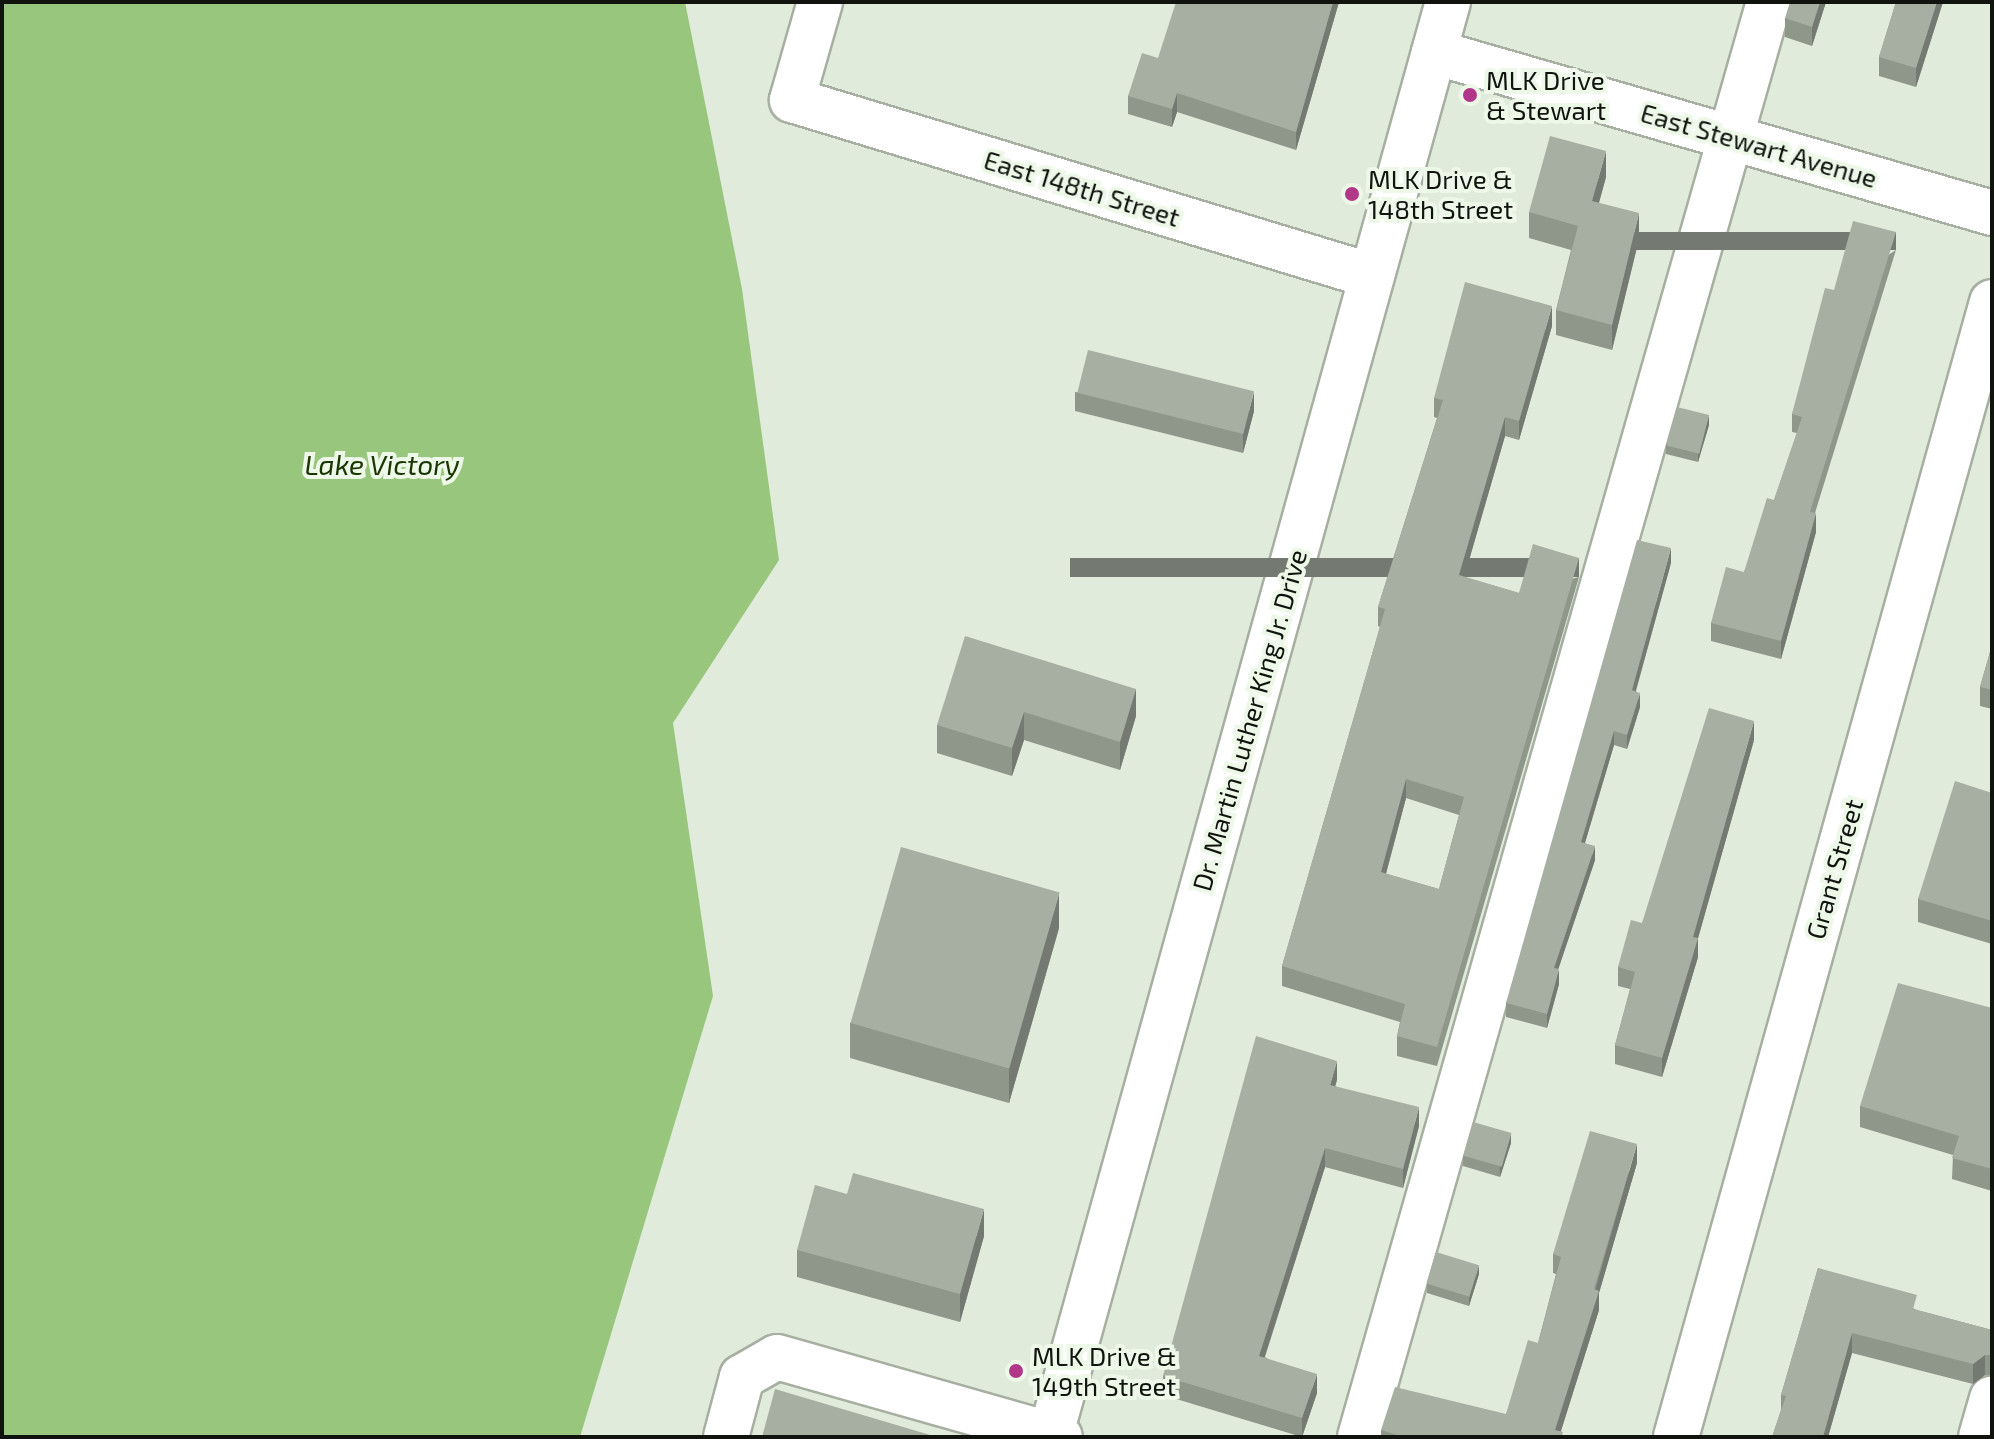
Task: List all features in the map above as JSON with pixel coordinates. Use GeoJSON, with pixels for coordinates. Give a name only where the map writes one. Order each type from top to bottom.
{"type":"FeatureCollection","features":[{"type":"Feature","properties":{"kind":"street","name":"East 148th Street"},"geometry":{"type":"LineString","coordinates":[[820,2],[792,100],[1372,276]]}},
{"type":"Feature","properties":{"kind":"street","name":"Dr. Martin Luther King Jr. Drive"},"geometry":{"type":"LineString","coordinates":[[1053,1436],[1448,2]]}},
{"type":"Feature","properties":{"kind":"street"},"geometry":{"type":"LineString","coordinates":[[1360,1437],[1769,2]]}},
{"type":"Feature","properties":{"kind":"street","name":"East Stewart Avenue"},"geometry":{"type":"LineString","coordinates":[[1434,52],[1992,213]]}},
{"type":"Feature","properties":{"kind":"street","name":"Grant Street"},"geometry":{"type":"LineString","coordinates":[[1676,1437],[1992,302]]}},
{"type":"Feature","properties":{"kind":"street"},"geometry":{"type":"LineString","coordinates":[[726,1437],[742,1377],[777,1357],[1053,1436]]}},
{"type":"Feature","properties":{"kind":"street"},"geometry":{"type":"LineString","coordinates":[[1981,1437],[1992,1399]]}},
{"type":"Feature","properties":{"kind":"water","name":"Lake Victory"},"geometry":{"type":"Polygon","coordinates":[[[2,2],[685,2],[742,289],[779,560],[673,723],[713,996],[580,1437],[2,1437],[2,2]]]}},
{"type":"Feature","properties":{"kind":"building"},"geometry":{"type":"Polygon","coordinates":[[[1176,2],[1333,2],[1296,132],[1177,93],[1172,109],[1128,96],[1142,53],[1158,58],[1176,2]]]}},
{"type":"Feature","properties":{"kind":"building"},"geometry":{"type":"Polygon","coordinates":[[[1790,2],[1820,2],[1812,27],[1785,18],[1790,2]]]}},
{"type":"Feature","properties":{"kind":"building"},"geometry":{"type":"Polygon","coordinates":[[[1896,2],[1937,2],[1916,68],[1879,57],[1896,2]]]}},
{"type":"Feature","properties":{"kind":"building"},"geometry":{"type":"Polygon","coordinates":[[[1550,136],[1606,151],[1592,201],[1639,213],[1612,325],[1556,310],[1578,226],[1529,212],[1550,136]]]}},
{"type":"Feature","properties":{"kind":"building"},"geometry":{"type":"Polygon","coordinates":[[[1853,221],[1896,232],[1810,512],[1816,513],[1781,641],[1711,623],[1726,567],[1744,572],[1767,498],[1774,500],[1802,417],[1792,414],[1825,288],[1834,290],[1853,221]]]}},
{"type":"Feature","properties":{"kind":"building"},"geometry":{"type":"Polygon","coordinates":[[[1465,282],[1552,306],[1519,421],[1505,417],[1459,575],[1519,593],[1533,544],[1579,558],[1437,1047],[1397,1036],[1405,1004],[1282,966],[1385,609],[1378,607],[1443,400],[1434,398],[1465,282]],[[1406,779],[1381,872],[1439,889],[1464,797],[1406,779]]]}},
{"type":"Feature","properties":{"kind":"building"},"geometry":{"type":"Polygon","coordinates":[[[1088,350],[1254,391],[1243,434],[1077,393],[1088,350]]]}},
{"type":"Feature","properties":{"kind":"building"},"geometry":{"type":"Polygon","coordinates":[[[1677,407],[1709,415],[1699,454],[1667,446],[1677,407]]]}},
{"type":"Feature","properties":{"kind":"building"},"geometry":{"type":"Polygon","coordinates":[[[1637,540],[1671,548],[1632,690],[1640,693],[1627,735],[1614,731],[1581,842],[1595,846],[1554,968],[1559,969],[1547,1014],[1506,1003],[1637,540]]]}},
{"type":"Feature","properties":{"kind":"building"},"geometry":{"type":"Polygon","coordinates":[[[965,636],[1136,689],[1120,742],[1024,712],[1012,748],[937,725],[965,636]]]}},
{"type":"Feature","properties":{"kind":"building"},"geometry":{"type":"Polygon","coordinates":[[[1992,645],[1992,690],[1980,687],[1992,645]]]}},
{"type":"Feature","properties":{"kind":"building"},"geometry":{"type":"Polygon","coordinates":[[[1709,708],[1754,721],[1693,937],[1698,938],[1662,1058],[1615,1045],[1635,972],[1618,967],[1631,920],[1642,923],[1709,708]]]}},
{"type":"Feature","properties":{"kind":"building"},"geometry":{"type":"Polygon","coordinates":[[[1955,781],[1992,793],[1992,921],[1918,899],[1955,781]]]}},
{"type":"Feature","properties":{"kind":"building"},"geometry":{"type":"Polygon","coordinates":[[[901,847],[1060,892],[1009,1068],[851,1023],[901,847]]]}},
{"type":"Feature","properties":{"kind":"building"},"geometry":{"type":"Polygon","coordinates":[[[1898,983],[1992,1008],[1992,1169],[1952,1158],[1959,1136],[1860,1106],[1898,983]]]}},
{"type":"Feature","properties":{"kind":"building"},"geometry":{"type":"Polygon","coordinates":[[[1256,1036],[1337,1061],[1330,1085],[1419,1107],[1403,1169],[1325,1148],[1259,1356],[1317,1374],[1302,1418],[1163,1376],[1256,1036]]]}},
{"type":"Feature","properties":{"kind":"building"},"geometry":{"type":"Polygon","coordinates":[[[1473,1122],[1511,1133],[1502,1167],[1463,1156],[1473,1122]]]}},
{"type":"Feature","properties":{"kind":"building"},"geometry":{"type":"Polygon","coordinates":[[[1590,1131],[1637,1144],[1594,1289],[1599,1291],[1555,1430],[1563,1432],[1561,1437],[1403,1437],[1381,1430],[1395,1387],[1506,1414],[1528,1340],[1538,1343],[1561,1257],[1553,1254],[1590,1131]]]}},
{"type":"Feature","properties":{"kind":"building"},"geometry":{"type":"Polygon","coordinates":[[[853,1173],[984,1209],[960,1294],[797,1250],[815,1185],[847,1194],[853,1173]]]}},
{"type":"Feature","properties":{"kind":"building"},"geometry":{"type":"Polygon","coordinates":[[[1436,1252],[1479,1265],[1469,1297],[1426,1284],[1436,1252]]]}},
{"type":"Feature","properties":{"kind":"building"},"geometry":{"type":"Polygon","coordinates":[[[1818,1268],[1917,1295],[1913,1309],[1992,1330],[1992,1355],[1985,1355],[1973,1364],[1852,1333],[1823,1437],[1772,1437],[1786,1396],[1781,1395],[1818,1268]]]}},
{"type":"Feature","properties":{"kind":"building"},"geometry":{"type":"Polygon","coordinates":[[[775,1389],[937,1437],[762,1437],[775,1389]]]}},
{"type":"Feature","properties":{"kind":"place","name":"MLK Drive & Stewart"},"geometry":{"type":"Point","coordinates":[1470,95]}},
{"type":"Feature","properties":{"kind":"place","name":"MLK Drive & 148th Street"},"geometry":{"type":"Point","coordinates":[1352,194]}},
{"type":"Feature","properties":{"kind":"place","name":"MLK Drive & 149th Street"},"geometry":{"type":"Point","coordinates":[1016,1371]}}]}
